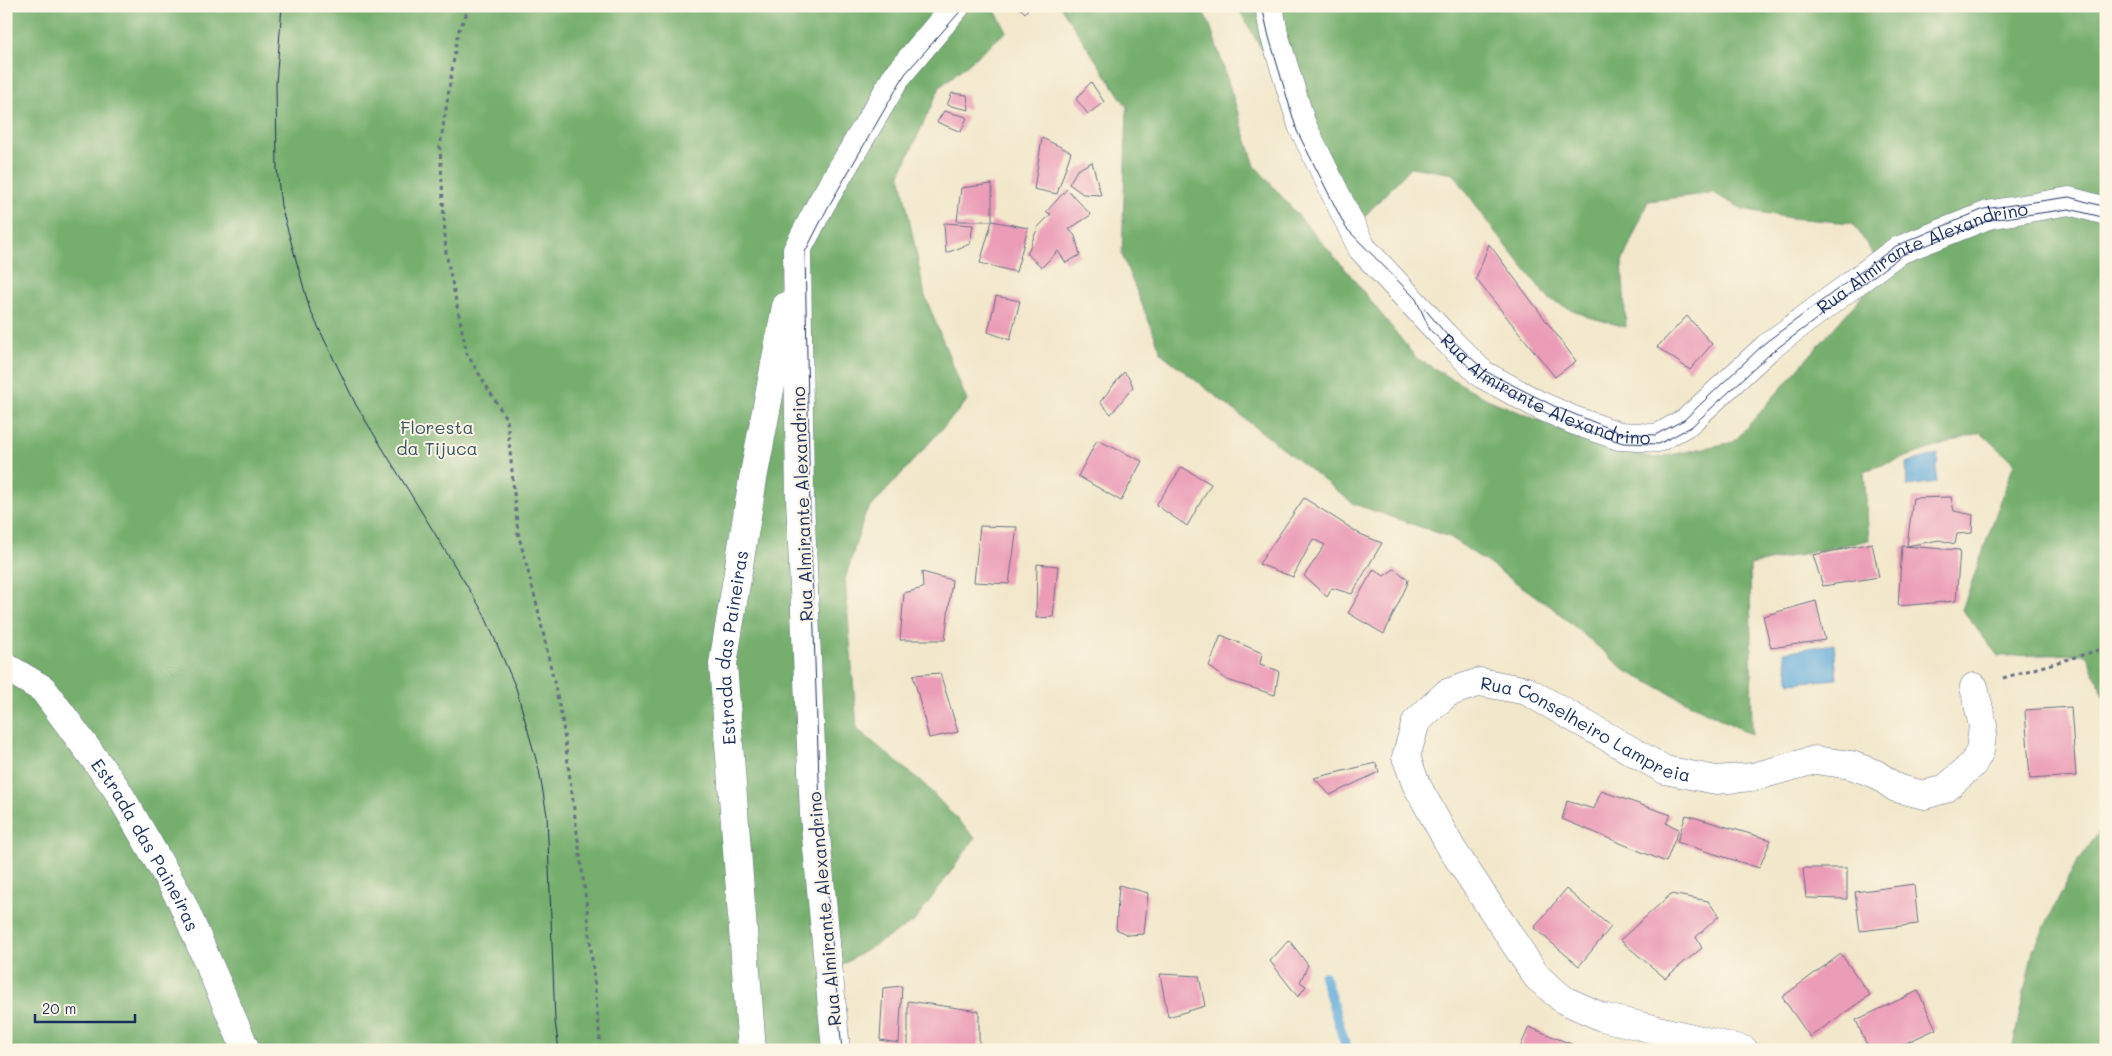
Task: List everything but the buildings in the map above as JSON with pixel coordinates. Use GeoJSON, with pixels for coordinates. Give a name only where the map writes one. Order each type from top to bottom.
{"type":"FeatureCollection","features":[{"type":"Feature","properties":{"kind":"street","name":"Rua Almirante Alexandrino"},"geometry":{"type":"LineString","coordinates":[[836,1050],[813,805],[800,499],[797,250],[821,204],[897,76],[956,6]]}},
{"type":"Feature","properties":{"kind":"street","name":"Rua Almirante Alexandrino"},"geometry":{"type":"LineString","coordinates":[[1269,6],[1274,34],[1302,125],[1362,248],[1482,374],[1537,404],[1573,420],[1619,436],[1658,438],[1687,422],[1767,348],[1897,251],[1988,215],[2069,202],[2106,211]]}},
{"type":"Feature","properties":{"kind":"street","name":"Estrada das Paineiras"},"geometry":{"type":"LineString","coordinates":[[752,1050],[723,664],[753,479],[797,250]]}},
{"type":"Feature","properties":{"kind":"street","name":"Estrada das Paineiras"},"geometry":{"type":"LineString","coordinates":[[6,667],[43,689],[116,788],[180,900],[246,1050]]}},
{"type":"Feature","properties":{"kind":"street","name":"Rua Conselheiro Lampreia"},"geometry":{"type":"LineString","coordinates":[[1744,1050],[1602,1017],[1564,1000],[1537,977],[1452,849],[1416,784],[1406,757],[1416,722],[1447,694],[1480,682],[1527,691],[1665,770],[1716,780],[1754,777],[1815,760],[1851,765],[1876,774],[1896,788],[1924,795],[1945,789],[1972,764],[1980,751],[1983,726],[1974,687]]}},
{"type":"Feature","properties":{"kind":"path"},"geometry":{"type":"LineString","coordinates":[[470,6],[458,32],[440,147],[446,254],[466,354],[506,420],[518,533],[537,605],[562,718],[587,908],[601,1050]]}},
{"type":"Feature","properties":{"kind":"path"},"geometry":{"type":"LineString","coordinates":[[1974,687],[2106,648]]}},
{"type":"Feature","properties":{"kind":"green space","name":"Floresta da Tijuca"},"geometry":{"type":"Polygon","coordinates":[[[6,6],[992,6],[1007,31],[940,87],[900,174],[925,296],[967,401],[865,514],[845,579],[857,729],[925,785],[975,838],[915,921],[840,966],[847,1050],[6,1050],[6,6]]]}},
{"type":"Feature","properties":{"kind":"green space"},"geometry":{"type":"Polygon","coordinates":[[[1060,6],[1200,6],[1210,25],[1255,166],[1347,271],[1416,358],[1487,399],[1599,445],[1655,458],[1734,442],[1884,271],[1853,223],[1790,218],[1743,209],[1713,193],[1648,201],[1622,262],[1626,327],[1588,317],[1549,299],[1492,228],[1454,174],[1411,167],[1360,221],[1237,6],[2106,6],[2106,701],[2086,654],[1998,656],[1962,610],[2014,463],[1981,432],[1864,471],[1869,540],[1750,565],[1752,735],[1626,671],[1553,608],[1450,537],[1354,504],[1162,354],[1122,255],[1127,107],[1060,6]]]}},
{"type":"Feature","properties":{"kind":"green space"},"geometry":{"type":"Polygon","coordinates":[[[2106,822],[2106,1050],[2012,1050],[2033,950],[2075,866],[2106,822]]]}},
{"type":"Feature","properties":{"kind":"water"},"geometry":{"type":"Polygon","coordinates":[[[1938,454],[1936,482],[1907,486],[1906,463],[1938,454]]]}},
{"type":"Feature","properties":{"kind":"water"},"geometry":{"type":"Polygon","coordinates":[[[1834,644],[1837,679],[1790,683],[1784,652],[1834,644]]]}},
{"type":"Feature","properties":{"kind":"waterway"},"geometry":{"type":"LineString","coordinates":[[1324,976],[1347,1050]]}},
{"type":"Feature","properties":{"kind":"tram line"},"geometry":{"type":"LineString","coordinates":[[282,6],[276,84],[277,169],[281,206],[310,310],[356,405],[483,612],[516,688],[539,770],[547,815],[555,1021],[559,1050]]}},
{"type":"Feature","properties":{"kind":"tram line"},"geometry":{"type":"LineString","coordinates":[[842,1050],[820,809],[810,514],[805,252],[827,209],[905,74],[965,6]]}},
{"type":"Feature","properties":{"kind":"tram line"},"geometry":{"type":"LineString","coordinates":[[1262,6],[1269,37],[1297,131],[1346,228],[1416,299],[1430,330],[1481,378],[1567,424],[1623,443],[1659,444],[1691,427],[1771,353],[1902,255],[1990,220],[2069,209],[2106,218]]}},
{"type":"Feature","properties":{"kind":"tram line"},"geometry":{"type":"LineString","coordinates":[[1424,308],[1446,334],[1485,371],[1554,406],[1621,433],[1655,435],[1684,420],[1766,342],[1896,246],[1984,209],[2069,197],[2106,207]]}}]}
